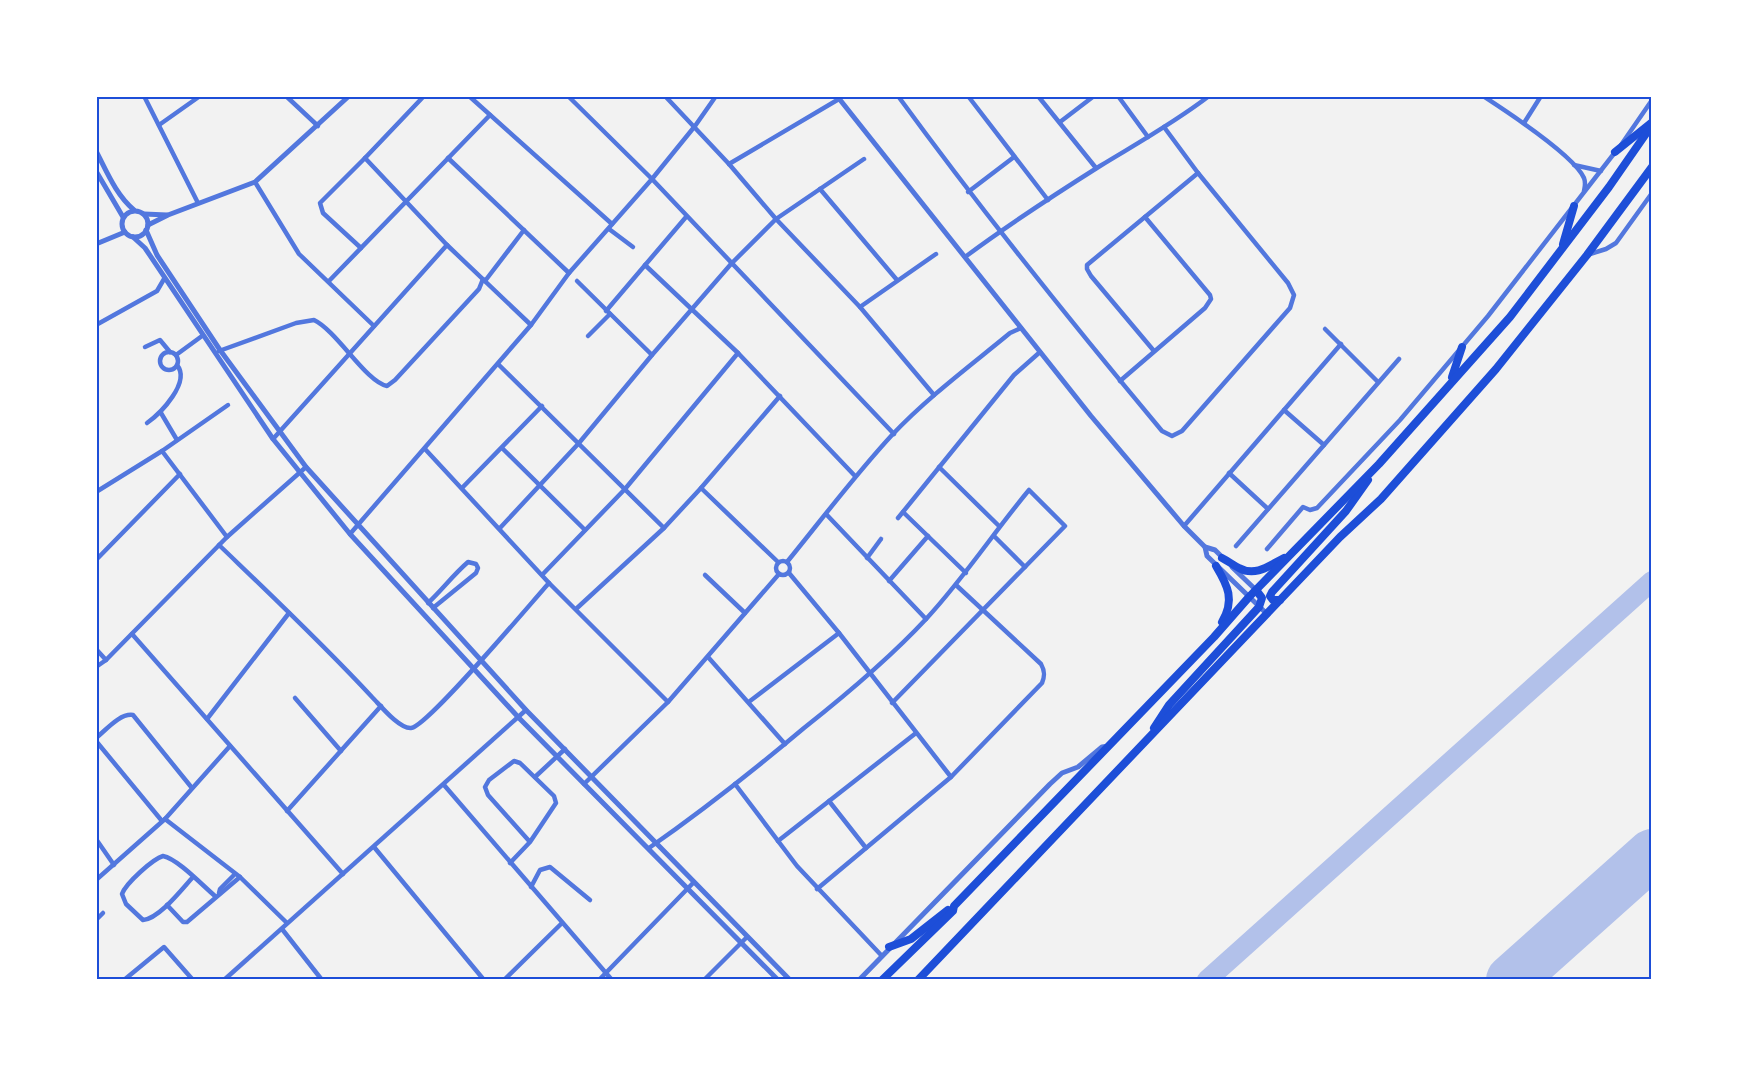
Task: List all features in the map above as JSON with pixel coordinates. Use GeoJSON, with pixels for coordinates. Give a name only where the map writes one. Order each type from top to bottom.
{"type":"FeatureCollection","features":[{"type":"Feature","properties":{"kind":"highway"},"geometry":{"type":"LineString","coordinates":[[1615,152],[1652,124]]}},
{"type":"Feature","properties":{"kind":"highway"},"geometry":{"type":"LineString","coordinates":[[889,947],[910,939],[954,906],[1110,746],[1249,597],[1378,464],[1509,317],[1609,187],[1652,124]]}},
{"type":"Feature","properties":{"kind":"highway"},"geometry":{"type":"LineString","coordinates":[[918,980],[1340,537],[1381,499],[1496,369],[1587,255],[1652,167]]}},
{"type":"Feature","properties":{"kind":"highway"},"geometry":{"type":"LineString","coordinates":[[1562,248],[1565,230],[1575,206]]}},
{"type":"Feature","properties":{"kind":"highway"},"geometry":{"type":"LineString","coordinates":[[1449,384],[1462,347]]}},
{"type":"Feature","properties":{"kind":"highway"},"geometry":{"type":"LineString","coordinates":[[1281,599],[1273,600],[1270,596],[1346,511],[1378,464]]}},
{"type":"Feature","properties":{"kind":"highway"},"geometry":{"type":"LineString","coordinates":[[1222,558],[1241,569],[1253,572],[1293,553]]}},
{"type":"Feature","properties":{"kind":"highway"},"geometry":{"type":"LineString","coordinates":[[1214,637],[1225,617],[1230,599],[1229,588],[1216,566]]}},
{"type":"Feature","properties":{"kind":"highway"},"geometry":{"type":"LineString","coordinates":[[1137,751],[1169,705],[1259,607],[1262,598],[1256,590]]}},
{"type":"Feature","properties":{"kind":"highway"},"geometry":{"type":"LineString","coordinates":[[882,980],[953,911],[954,906]]}},
{"type":"Feature","properties":{"kind":"street"},"geometry":{"type":"LineString","coordinates":[[144,96],[198,203]]}},
{"type":"Feature","properties":{"kind":"street"},"geometry":{"type":"LineString","coordinates":[[159,125],[200,96]]}},
{"type":"Feature","properties":{"kind":"street"},"geometry":{"type":"LineString","coordinates":[[286,96],[318,126]]}},
{"type":"Feature","properties":{"kind":"street"},"geometry":{"type":"LineString","coordinates":[[133,237],[140,236],[147,228],[168,215],[255,182],[349,96]]}},
{"type":"Feature","properties":{"kind":"street"},"geometry":{"type":"LineString","coordinates":[[361,248],[323,213],[319,206],[321,200],[424,96]]}},
{"type":"Feature","properties":{"kind":"street"},"geometry":{"type":"LineString","coordinates":[[469,96],[633,247]]}},
{"type":"Feature","properties":{"kind":"street"},"geometry":{"type":"LineString","coordinates":[[568,96],[652,179],[894,434]]}},
{"type":"Feature","properties":{"kind":"street"},"geometry":{"type":"LineString","coordinates":[[665,96],[729,164],[776,219],[860,307],[934,395]]}},
{"type":"Feature","properties":{"kind":"street"},"geometry":{"type":"LineString","coordinates":[[350,534],[531,326],[569,273],[652,179],[716,96]]}},
{"type":"Feature","properties":{"kind":"street"},"geometry":{"type":"LineString","coordinates":[[898,96],[968,192],[1001,230],[1120,381],[1166,435],[1177,435],[1293,303],[1292,288],[1164,127]]}},
{"type":"Feature","properties":{"kind":"street"},"geometry":{"type":"LineString","coordinates":[[968,96],[1048,200]]}},
{"type":"Feature","properties":{"kind":"street"},"geometry":{"type":"LineString","coordinates":[[1038,96],[1096,168]]}},
{"type":"Feature","properties":{"kind":"street"},"geometry":{"type":"LineString","coordinates":[[1060,122],[1094,96]]}},
{"type":"Feature","properties":{"kind":"street"},"geometry":{"type":"LineString","coordinates":[[1118,96],[1148,137]]}},
{"type":"Feature","properties":{"kind":"street"},"geometry":{"type":"LineString","coordinates":[[1196,96],[1201,102]]}},
{"type":"Feature","properties":{"kind":"street"},"geometry":{"type":"LineString","coordinates":[[965,257],[1001,230],[1209,96]]}},
{"type":"Feature","properties":{"kind":"street"},"geometry":{"type":"LineString","coordinates":[[1483,96],[1524,123],[1575,165],[1584,178],[1582,196]]}},
{"type":"Feature","properties":{"kind":"street"},"geometry":{"type":"LineString","coordinates":[[1524,123],[1541,96]]}},
{"type":"Feature","properties":{"kind":"street"},"geometry":{"type":"LineString","coordinates":[[729,164],[838,97],[1040,352],[1204,547],[1207,556],[1267,614]]}},
{"type":"Feature","properties":{"kind":"street"},"geometry":{"type":"LineString","coordinates":[[1267,549],[1303,507],[1310,510],[1317,508],[1400,420],[1528,267],[1652,100]]}},
{"type":"Feature","properties":{"kind":"street"},"geometry":{"type":"LineString","coordinates":[[329,281],[490,115]]}},
{"type":"Feature","properties":{"kind":"street"},"geometry":{"type":"LineString","coordinates":[[96,151],[115,188],[134,210],[144,214],[168,215]]}},
{"type":"Feature","properties":{"kind":"street"},"geometry":{"type":"LineString","coordinates":[[968,192],[1014,157]]}},
{"type":"Feature","properties":{"kind":"street"},"geometry":{"type":"LineString","coordinates":[[365,158],[447,245],[531,326]]}},
{"type":"Feature","properties":{"kind":"street"},"geometry":{"type":"LineString","coordinates":[[448,158],[569,273]]}},
{"type":"Feature","properties":{"kind":"street"},"geometry":{"type":"LineString","coordinates":[[500,528],[579,443],[731,264],[776,219],[864,159]]}},
{"type":"Feature","properties":{"kind":"street"},"geometry":{"type":"LineString","coordinates":[[1575,165],[1601,171]]}},
{"type":"Feature","properties":{"kind":"street"},"geometry":{"type":"LineString","coordinates":[[96,171],[123,217]]}},
{"type":"Feature","properties":{"kind":"street"},"geometry":{"type":"LineString","coordinates":[[1154,351],[1087,269],[1087,265],[1198,172]]}},
{"type":"Feature","properties":{"kind":"street"},"geometry":{"type":"LineString","coordinates":[[255,182],[300,254],[374,326]]}},
{"type":"Feature","properties":{"kind":"street"},"geometry":{"type":"LineString","coordinates":[[820,189],[897,280]]}},
{"type":"Feature","properties":{"kind":"street"},"geometry":{"type":"LineString","coordinates":[[1587,255],[1616,243],[1652,193]]}},
{"type":"Feature","properties":{"kind":"street"},"geometry":{"type":"LineString","coordinates":[[105,239],[121,225],[123,217],[134,210]]}},
{"type":"Feature","properties":{"kind":"street"},"geometry":{"type":"LineString","coordinates":[[144,214],[157,255],[220,350],[306,467],[526,710],[790,980]]}},
{"type":"Feature","properties":{"kind":"street"},"geometry":{"type":"LineString","coordinates":[[588,336],[686,217]]}},
{"type":"Feature","properties":{"kind":"street"},"geometry":{"type":"LineString","coordinates":[[1120,381],[1205,308],[1211,299],[1145,217]]}},
{"type":"Feature","properties":{"kind":"street"},"geometry":{"type":"LineString","coordinates":[[121,225],[124,232],[145,248],[213,353],[273,439],[350,534],[519,718],[778,980]]}},
{"type":"Feature","properties":{"kind":"street"},"geometry":{"type":"LineString","coordinates":[[213,353],[296,323],[314,320],[328,330],[349,354],[379,382],[383,385],[392,384],[479,289],[524,230]]}},
{"type":"Feature","properties":{"kind":"street"},"geometry":{"type":"LineString","coordinates":[[96,244],[124,232]]}},
{"type":"Feature","properties":{"kind":"street"},"geometry":{"type":"LineString","coordinates":[[273,439],[447,245]]}},
{"type":"Feature","properties":{"kind":"street"},"geometry":{"type":"LineString","coordinates":[[860,307],[936,254]]}},
{"type":"Feature","properties":{"kind":"street"},"geometry":{"type":"LineString","coordinates":[[645,265],[738,353],[855,476]]}},
{"type":"Feature","properties":{"kind":"street"},"geometry":{"type":"LineString","coordinates":[[96,325],[158,291],[164,279]]}},
{"type":"Feature","properties":{"kind":"street"},"geometry":{"type":"LineString","coordinates":[[577,281],[652,355]]}},
{"type":"Feature","properties":{"kind":"street"},"geometry":{"type":"LineString","coordinates":[[787,562],[855,476],[894,434],[934,395],[1010,333],[1021,328]]}},
{"type":"Feature","properties":{"kind":"street"},"geometry":{"type":"LineString","coordinates":[[1325,329],[1378,382]]}},
{"type":"Feature","properties":{"kind":"street"},"geometry":{"type":"LineString","coordinates":[[176,355],[202,336]]}},
{"type":"Feature","properties":{"kind":"street"},"geometry":{"type":"LineString","coordinates":[[145,347],[160,340],[170,352],[176,355]]}},
{"type":"Feature","properties":{"kind":"street"},"geometry":{"type":"LineString","coordinates":[[1184,526],[1341,344]]}},
{"type":"Feature","properties":{"kind":"street"},"geometry":{"type":"LineString","coordinates":[[170,352],[162,357],[162,366],[170,370],[177,365]]}},
{"type":"Feature","properties":{"kind":"street"},"geometry":{"type":"LineString","coordinates":[[898,518],[1014,375],[1040,352]]}},
{"type":"Feature","properties":{"kind":"street"},"geometry":{"type":"LineString","coordinates":[[543,574],[626,489],[738,353]]}},
{"type":"Feature","properties":{"kind":"street"},"geometry":{"type":"LineString","coordinates":[[147,423],[161,413],[181,380],[182,373],[177,365],[176,355]]}},
{"type":"Feature","properties":{"kind":"street"},"geometry":{"type":"LineString","coordinates":[[1236,546],[1399,359]]}},
{"type":"Feature","properties":{"kind":"street"},"geometry":{"type":"LineString","coordinates":[[498,364],[664,528]]}},
{"type":"Feature","properties":{"kind":"street"},"geometry":{"type":"LineString","coordinates":[[576,609],[664,528],[780,396]]}},
{"type":"Feature","properties":{"kind":"street"},"geometry":{"type":"LineString","coordinates":[[96,492],[162,451],[228,405]]}},
{"type":"Feature","properties":{"kind":"street"},"geometry":{"type":"LineString","coordinates":[[462,488],[542,406]]}},
{"type":"Feature","properties":{"kind":"street"},"geometry":{"type":"LineString","coordinates":[[1284,410],[1324,445]]}},
{"type":"Feature","properties":{"kind":"street"},"geometry":{"type":"LineString","coordinates":[[161,413],[177,440]]}},
{"type":"Feature","properties":{"kind":"street"},"geometry":{"type":"LineString","coordinates":[[502,448],[585,530]]}},
{"type":"Feature","properties":{"kind":"street"},"geometry":{"type":"LineString","coordinates":[[425,449],[549,583],[668,702]]}},
{"type":"Feature","properties":{"kind":"street"},"geometry":{"type":"LineString","coordinates":[[162,451],[227,537]]}},
{"type":"Feature","properties":{"kind":"street"},"geometry":{"type":"LineString","coordinates":[[96,667],[106,660],[227,537],[306,467]]}},
{"type":"Feature","properties":{"kind":"street"},"geometry":{"type":"LineString","coordinates":[[939,467],[999,526]]}},
{"type":"Feature","properties":{"kind":"street"},"geometry":{"type":"LineString","coordinates":[[1229,473],[1268,509]]}},
{"type":"Feature","properties":{"kind":"street"},"geometry":{"type":"LineString","coordinates":[[96,560],[180,474]]}},
{"type":"Feature","properties":{"kind":"street"},"geometry":{"type":"LineString","coordinates":[[701,488],[778,562]]}},
{"type":"Feature","properties":{"kind":"street"},"geometry":{"type":"LineString","coordinates":[[649,848],[735,784],[871,674],[957,585],[999,526],[1029,490],[1065,526],[892,703]]}},
{"type":"Feature","properties":{"kind":"street"},"geometry":{"type":"LineString","coordinates":[[903,512],[966,573]]}},
{"type":"Feature","properties":{"kind":"street"},"geometry":{"type":"LineString","coordinates":[[826,514],[926,619]]}},
{"type":"Feature","properties":{"kind":"street"},"geometry":{"type":"LineString","coordinates":[[889,581],[928,536]]}},
{"type":"Feature","properties":{"kind":"street"},"geometry":{"type":"LineString","coordinates":[[994,536],[1025,567]]}},
{"type":"Feature","properties":{"kind":"street"},"geometry":{"type":"LineString","coordinates":[[867,558],[881,539]]}},
{"type":"Feature","properties":{"kind":"street"},"geometry":{"type":"LineString","coordinates":[[219,545],[405,727],[416,726],[474,668],[549,583]]}},
{"type":"Feature","properties":{"kind":"street"},"geometry":{"type":"LineString","coordinates":[[1204,547],[1215,550],[1256,590]]}},
{"type":"Feature","properties":{"kind":"street"},"geometry":{"type":"LineString","coordinates":[[778,562],[782,560],[790,565],[789,573],[839,633],[951,777]]}},
{"type":"Feature","properties":{"kind":"street"},"geometry":{"type":"LineString","coordinates":[[428,603],[468,562],[476,564],[478,568],[476,573],[433,608]]}},
{"type":"Feature","properties":{"kind":"street"},"geometry":{"type":"LineString","coordinates":[[778,562],[776,566],[778,574]]}},
{"type":"Feature","properties":{"kind":"street"},"geometry":{"type":"LineString","coordinates":[[778,574],[789,573]]}},
{"type":"Feature","properties":{"kind":"street"},"geometry":{"type":"LineString","coordinates":[[584,784],[668,702],[778,574]]}},
{"type":"Feature","properties":{"kind":"street"},"geometry":{"type":"LineString","coordinates":[[705,575],[746,613]]}},
{"type":"Feature","properties":{"kind":"street"},"geometry":{"type":"LineString","coordinates":[[817,889],[951,777],[1042,683],[1044,669],[1041,664],[957,585]]}},
{"type":"Feature","properties":{"kind":"street"},"geometry":{"type":"LineString","coordinates":[[207,719],[289,613]]}},
{"type":"Feature","properties":{"kind":"street"},"geometry":{"type":"LineString","coordinates":[[750,701],[839,633]]}},
{"type":"Feature","properties":{"kind":"street"},"geometry":{"type":"LineString","coordinates":[[132,634],[343,874]]}},
{"type":"Feature","properties":{"kind":"street"},"geometry":{"type":"LineString","coordinates":[[96,650],[106,660]]}},
{"type":"Feature","properties":{"kind":"street"},"geometry":{"type":"LineString","coordinates":[[708,657],[750,701],[785,744]]}},
{"type":"Feature","properties":{"kind":"street"},"geometry":{"type":"LineString","coordinates":[[295,698],[341,750]]}},
{"type":"Feature","properties":{"kind":"street"},"geometry":{"type":"LineString","coordinates":[[287,811],[381,706]]}},
{"type":"Feature","properties":{"kind":"street"},"geometry":{"type":"LineString","coordinates":[[224,980],[526,710]]}},
{"type":"Feature","properties":{"kind":"street"},"geometry":{"type":"LineString","coordinates":[[192,788],[133,715],[122,717],[96,740],[163,820],[237,875],[288,923]]}},
{"type":"Feature","properties":{"kind":"street"},"geometry":{"type":"LineString","coordinates":[[778,841],[916,734]]}},
{"type":"Feature","properties":{"kind":"street"},"geometry":{"type":"LineString","coordinates":[[96,880],[163,820],[230,746]]}},
{"type":"Feature","properties":{"kind":"street"},"geometry":{"type":"LineString","coordinates":[[859,980],[1050,784],[1062,773],[1078,767],[1102,747],[1110,746]]}},
{"type":"Feature","properties":{"kind":"street"},"geometry":{"type":"LineString","coordinates":[[535,777],[565,749]]}},
{"type":"Feature","properties":{"kind":"street"},"geometry":{"type":"LineString","coordinates":[[510,863],[530,842],[556,803],[554,796],[517,761],[514,761],[489,780],[485,787],[488,795],[530,842]]}},
{"type":"Feature","properties":{"kind":"street"},"geometry":{"type":"LineString","coordinates":[[735,784],[817,889],[881,955]]}},
{"type":"Feature","properties":{"kind":"street"},"geometry":{"type":"LineString","coordinates":[[444,785],[612,980]]}},
{"type":"Feature","properties":{"kind":"street"},"geometry":{"type":"LineString","coordinates":[[829,801],[866,848]]}},
{"type":"Feature","properties":{"kind":"street"},"geometry":{"type":"LineString","coordinates":[[96,839],[114,865]]}},
{"type":"Feature","properties":{"kind":"street"},"geometry":{"type":"LineString","coordinates":[[374,847],[484,980]]}},
{"type":"Feature","properties":{"kind":"street"},"geometry":{"type":"LineString","coordinates":[[193,877],[150,920],[143,920],[123,899],[123,890],[155,860],[164,856],[171,858],[217,895]]}},
{"type":"Feature","properties":{"kind":"street"},"geometry":{"type":"LineString","coordinates":[[531,887],[540,870],[550,867],[590,900]]}},
{"type":"Feature","properties":{"kind":"street"},"geometry":{"type":"LineString","coordinates":[[167,905],[183,922],[187,922],[237,875]]}},
{"type":"Feature","properties":{"kind":"street"},"geometry":{"type":"LineString","coordinates":[[598,980],[694,882]]}},
{"type":"Feature","properties":{"kind":"street"},"geometry":{"type":"LineString","coordinates":[[96,920],[103,913]]}},
{"type":"Feature","properties":{"kind":"street"},"geometry":{"type":"LineString","coordinates":[[504,980],[562,923]]}},
{"type":"Feature","properties":{"kind":"street"},"geometry":{"type":"LineString","coordinates":[[282,929],[322,980]]}},
{"type":"Feature","properties":{"kind":"street"},"geometry":{"type":"LineString","coordinates":[[704,980],[747,937]]}},
{"type":"Feature","properties":{"kind":"street"},"geometry":{"type":"LineString","coordinates":[[124,980],[164,947],[193,980]]}},
{"type":"Feature","properties":{"kind":"taxiway"},"geometry":{"type":"LineString","coordinates":[[1207,980],[1652,581]]}},
{"type":"Feature","properties":{"kind":"runway"},"geometry":{"type":"LineString","coordinates":[[1511,980],[1652,854]]}}]}
